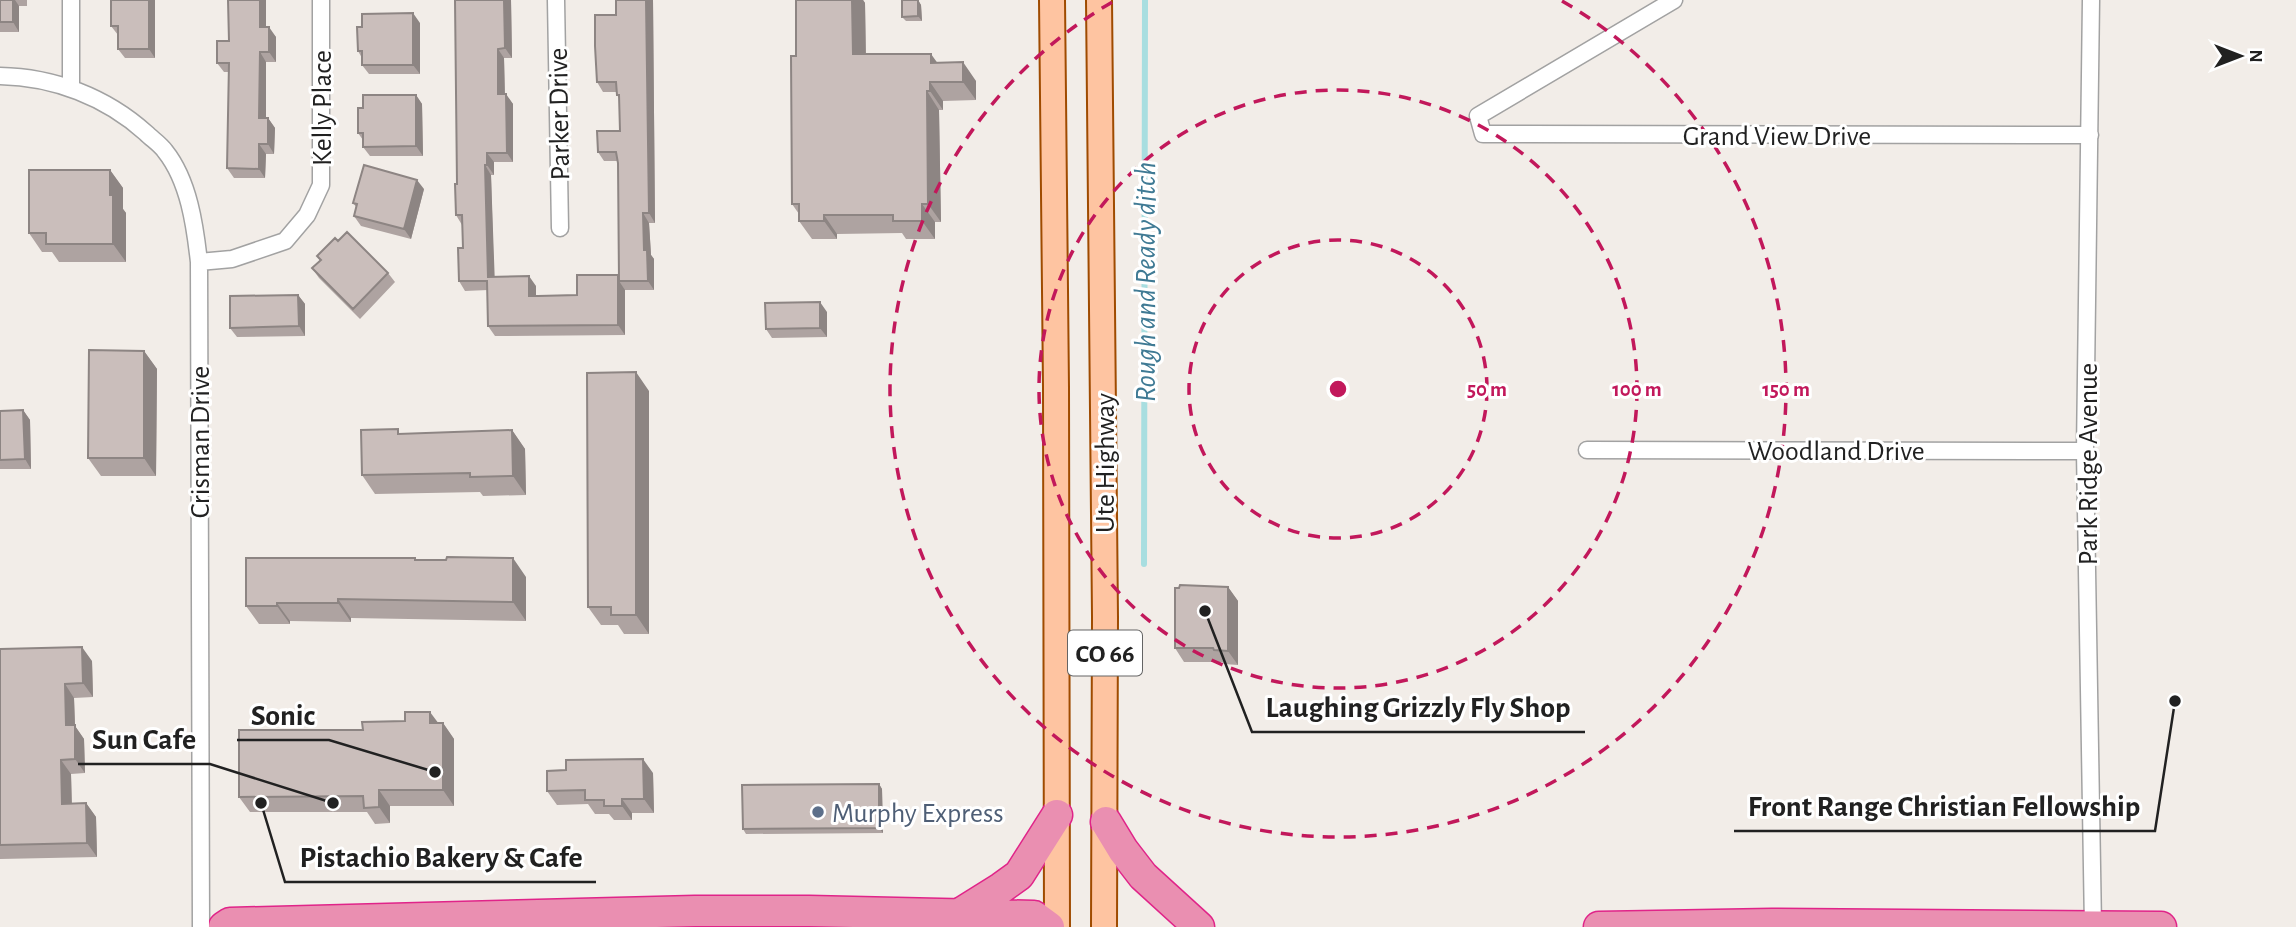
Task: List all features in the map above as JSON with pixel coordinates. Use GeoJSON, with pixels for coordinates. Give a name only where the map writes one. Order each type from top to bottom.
{"type":"FeatureCollection","features":[{"type":"Feature","properties":{"kind":"highway"},"geometry":{"type":"LineString","coordinates":[[961,913],[1019,875],[1057,815]]}},
{"type":"Feature","properties":{"kind":"highway"},"geometry":{"type":"LineString","coordinates":[[1105,821],[1143,876],[1199,927]]}},
{"type":"Feature","properties":{"kind":"highway"},"geometry":{"type":"LineString","coordinates":[[224,927],[230,923],[695,911],[1034,916],[1049,927]]}},
{"type":"Feature","properties":{"kind":"highway"},"geometry":{"type":"LineString","coordinates":[[1599,927],[1772,924],[2161,927]]}},
{"type":"Feature","properties":{"kind":"main road","name":"Ute Highway"},"geometry":{"type":"LineString","coordinates":[[1052,0],[1057,927]]}},
{"type":"Feature","properties":{"kind":"main road","name":"Ute Highway"},"geometry":{"type":"LineString","coordinates":[[1099,0],[1104,422],[1104,927]]}},
{"type":"Feature","properties":{"kind":"street"},"geometry":{"type":"LineString","coordinates":[[71,88],[72,0]]}},
{"type":"Feature","properties":{"kind":"street","name":"Kelly Place"},"geometry":{"type":"LineString","coordinates":[[199,262],[232,259],[285,240],[307,215],[321,185],[321,0]]}},
{"type":"Feature","properties":{"kind":"street","name":"Parker Drive"},"geometry":{"type":"LineString","coordinates":[[556,0],[560,228]]}},
{"type":"Feature","properties":{"kind":"street","name":"Grand View Drive"},"geometry":{"type":"LineString","coordinates":[[1674,0],[1478,116],[1483,134],[2090,135]]}},
{"type":"Feature","properties":{"kind":"street","name":"Park Ridge Avenue"},"geometry":{"type":"LineString","coordinates":[[2091,0],[2085,451],[2093,926]]}},
{"type":"Feature","properties":{"kind":"street","name":"Crisman Drive"},"geometry":{"type":"LineString","coordinates":[[0,76],[25,77],[71,88],[132,120],[165,151],[177,172],[193,216],[199,262],[201,927]]}},
{"type":"Feature","properties":{"kind":"street","name":"Woodland Drive"},"geometry":{"type":"LineString","coordinates":[[1587,450],[2085,451]]}},
{"type":"Feature","properties":{"kind":"building"},"geometry":{"type":"Polygon","coordinates":[[[0,0],[13,0],[13,22],[0,22],[0,0]]]}},
{"type":"Feature","properties":{"kind":"building"},"geometry":{"type":"Polygon","coordinates":[[[111,0],[149,0],[149,49],[118,49],[118,26],[111,26],[111,0]]]}},
{"type":"Feature","properties":{"kind":"building"},"geometry":{"type":"Polygon","coordinates":[[[228,0],[260,0],[260,27],[269,27],[269,52],[260,52],[259,118],[268,118],[268,144],[259,144],[259,169],[227,168],[229,63],[217,63],[217,41],[229,41],[228,0]]]}},
{"type":"Feature","properties":{"kind":"building"},"geometry":{"type":"Polygon","coordinates":[[[455,0],[504,0],[505,48],[498,49],[498,94],[506,94],[507,153],[487,153],[485,165],[488,277],[529,276],[529,296],[538,296],[577,295],[577,275],[618,275],[618,325],[488,326],[487,281],[459,281],[458,248],[463,248],[462,215],[456,215],[455,184],[455,0]]]}},
{"type":"Feature","properties":{"kind":"building"},"geometry":{"type":"Polygon","coordinates":[[[616,0],[646,0],[649,213],[643,213],[648,281],[619,281],[618,163],[616,152],[598,152],[597,131],[620,131],[616,82],[597,82],[595,46],[595,15],[616,15],[616,0]]]}},
{"type":"Feature","properties":{"kind":"building"},"geometry":{"type":"Polygon","coordinates":[[[796,0],[852,0],[853,54],[931,54],[931,63],[963,62],[963,82],[930,82],[930,91],[927,91],[928,204],[922,204],[922,221],[893,221],[893,215],[824,215],[824,221],[799,221],[799,204],[792,204],[791,56],[796,56],[796,0]]]}},
{"type":"Feature","properties":{"kind":"building"},"geometry":{"type":"Polygon","coordinates":[[[902,0],[918,0],[918,16],[902,17],[902,0]]]}},
{"type":"Feature","properties":{"kind":"building"},"geometry":{"type":"Polygon","coordinates":[[[413,13],[413,65],[362,65],[362,51],[358,51],[357,27],[362,27],[362,14],[413,13]]]}},
{"type":"Feature","properties":{"kind":"building"},"geometry":{"type":"Polygon","coordinates":[[[363,95],[416,95],[416,146],[363,147],[363,133],[358,133],[358,108],[363,108],[363,95]]]}},
{"type":"Feature","properties":{"kind":"building"},"geometry":{"type":"Polygon","coordinates":[[[364,165],[417,180],[404,229],[354,216],[357,204],[353,203],[364,165]]]}},
{"type":"Feature","properties":{"kind":"building"},"geometry":{"type":"Polygon","coordinates":[[[29,170],[110,170],[113,244],[46,244],[46,233],[29,233],[29,170]]]}},
{"type":"Feature","properties":{"kind":"building"},"geometry":{"type":"Polygon","coordinates":[[[347,232],[388,273],[353,309],[312,268],[321,260],[317,256],[335,238],[338,241],[347,232]]]}},
{"type":"Feature","properties":{"kind":"building"},"geometry":{"type":"Polygon","coordinates":[[[298,295],[299,326],[230,328],[230,296],[298,295]]]}},
{"type":"Feature","properties":{"kind":"building"},"geometry":{"type":"Polygon","coordinates":[[[820,302],[820,328],[766,329],[765,303],[820,302]]]}},
{"type":"Feature","properties":{"kind":"building"},"geometry":{"type":"Polygon","coordinates":[[[89,350],[144,351],[144,458],[88,458],[89,350]]]}},
{"type":"Feature","properties":{"kind":"building"},"geometry":{"type":"Polygon","coordinates":[[[636,372],[636,615],[611,615],[611,607],[588,607],[587,373],[636,372]]]}},
{"type":"Feature","properties":{"kind":"building"},"geometry":{"type":"Polygon","coordinates":[[[23,410],[25,459],[0,460],[0,411],[23,410]]]}},
{"type":"Feature","properties":{"kind":"building"},"geometry":{"type":"Polygon","coordinates":[[[398,429],[398,434],[512,430],[513,476],[470,477],[470,473],[362,475],[361,430],[398,429]]]}},
{"type":"Feature","properties":{"kind":"building"},"geometry":{"type":"Polygon","coordinates":[[[447,557],[513,558],[513,602],[338,599],[338,603],[246,606],[246,558],[446,560],[447,557]]]}},
{"type":"Feature","properties":{"kind":"building"},"geometry":{"type":"Polygon","coordinates":[[[1180,585],[1228,587],[1228,651],[1213,648],[1175,648],[1175,588],[1180,585]]]}},
{"type":"Feature","properties":{"kind":"building"},"geometry":{"type":"Polygon","coordinates":[[[82,647],[83,683],[65,684],[66,725],[75,725],[75,759],[61,760],[62,804],[86,803],[87,843],[0,845],[0,649],[82,647]]]}},
{"type":"Feature","properties":{"kind":"building"},"geometry":{"type":"Polygon","coordinates":[[[405,712],[430,712],[430,723],[443,723],[443,790],[379,790],[379,807],[364,808],[363,796],[239,797],[239,730],[363,730],[362,722],[405,721],[405,712]]]}},
{"type":"Feature","properties":{"kind":"building"},"geometry":{"type":"Polygon","coordinates":[[[643,759],[644,799],[622,799],[622,806],[604,806],[604,800],[585,800],[585,790],[547,791],[547,771],[566,770],[566,760],[643,759]]]}},
{"type":"Feature","properties":{"kind":"building"},"geometry":{"type":"Polygon","coordinates":[[[879,784],[879,828],[743,829],[742,785],[879,784]]]}},
{"type":"Feature","properties":{"kind":"waterway","name":"Rough and Ready ditch"},"geometry":{"type":"LineString","coordinates":[[1144,564],[1145,0]]}},
{"type":"Feature","properties":{"kind":"place","name":"Laughing Grizzly Fly Shop"},"geometry":{"type":"Point","coordinates":[1205,611]}},
{"type":"Feature","properties":{"kind":"place","name":"Front Range Christian Fellowship"},"geometry":{"type":"Point","coordinates":[2175,701]}},
{"type":"Feature","properties":{"kind":"place","name":"Sonic"},"geometry":{"type":"Point","coordinates":[435,772]}},
{"type":"Feature","properties":{"kind":"place","name":"Pistachio Bakery & Cafe"},"geometry":{"type":"Point","coordinates":[261,803]}},
{"type":"Feature","properties":{"kind":"place","name":"Sun Cafe"},"geometry":{"type":"Point","coordinates":[333,803]}},
{"type":"Feature","properties":{"kind":"place","name":"Murphy Express"},"geometry":{"type":"Point","coordinates":[818,812]}}]}
